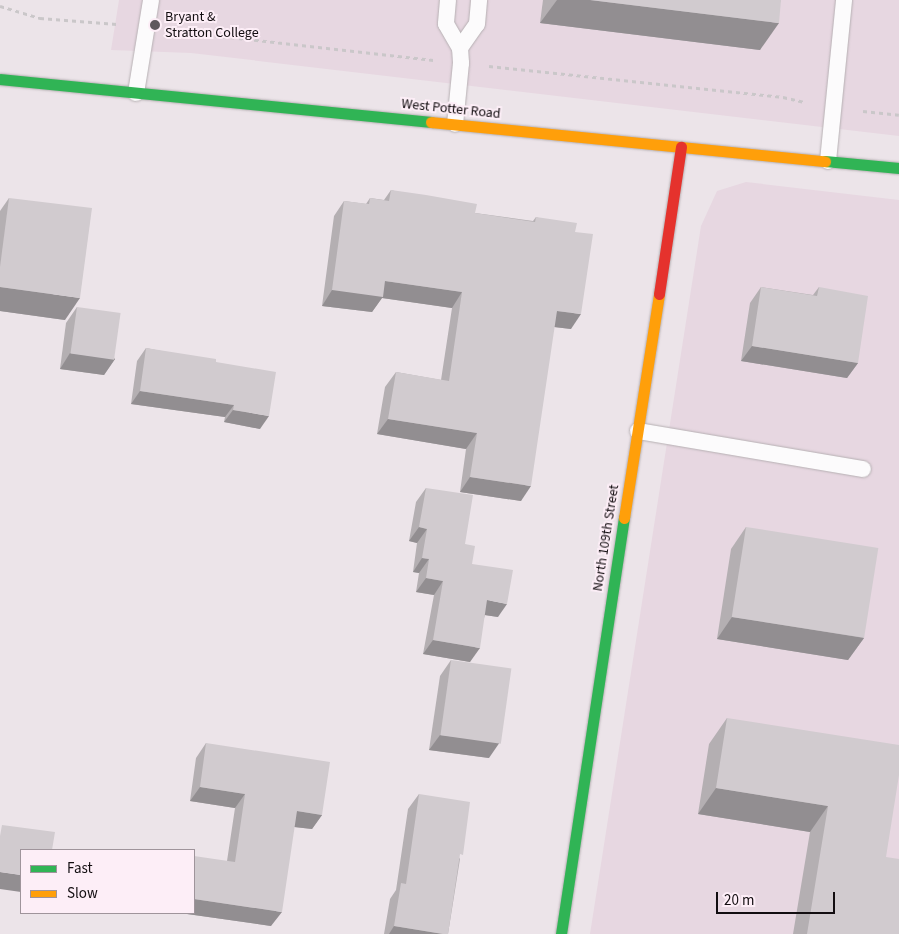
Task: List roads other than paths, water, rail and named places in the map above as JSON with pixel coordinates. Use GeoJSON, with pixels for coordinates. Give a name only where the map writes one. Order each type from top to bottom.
{"type":"FeatureCollection","features":[{"type":"Feature","properties":{"kind":"street","name":"West Potter Road"},"geometry":{"type":"LineString","coordinates":[[0,79],[899,168]]}},
{"type":"Feature","properties":{"kind":"street","name":"North 109th Street"},"geometry":{"type":"LineString","coordinates":[[561,934],[681,147]]}},
{"type":"Feature","properties":{"kind":"lane"},"geometry":{"type":"LineString","coordinates":[[136,92],[151,0]]}},
{"type":"Feature","properties":{"kind":"lane"},"geometry":{"type":"LineString","coordinates":[[448,0],[446,24],[460,48],[461,63],[455,124]]}},
{"type":"Feature","properties":{"kind":"lane"},"geometry":{"type":"LineString","coordinates":[[460,48],[477,24],[479,0]]}},
{"type":"Feature","properties":{"kind":"lane"},"geometry":{"type":"LineString","coordinates":[[828,161],[844,0]]}},
{"type":"Feature","properties":{"kind":"lane"},"geometry":{"type":"LineString","coordinates":[[638,431],[863,469]]}},
{"type":"Feature","properties":{"kind":"place","name":"Bryant & Stratton College"},"geometry":{"type":"Point","coordinates":[155,25]}}]}
